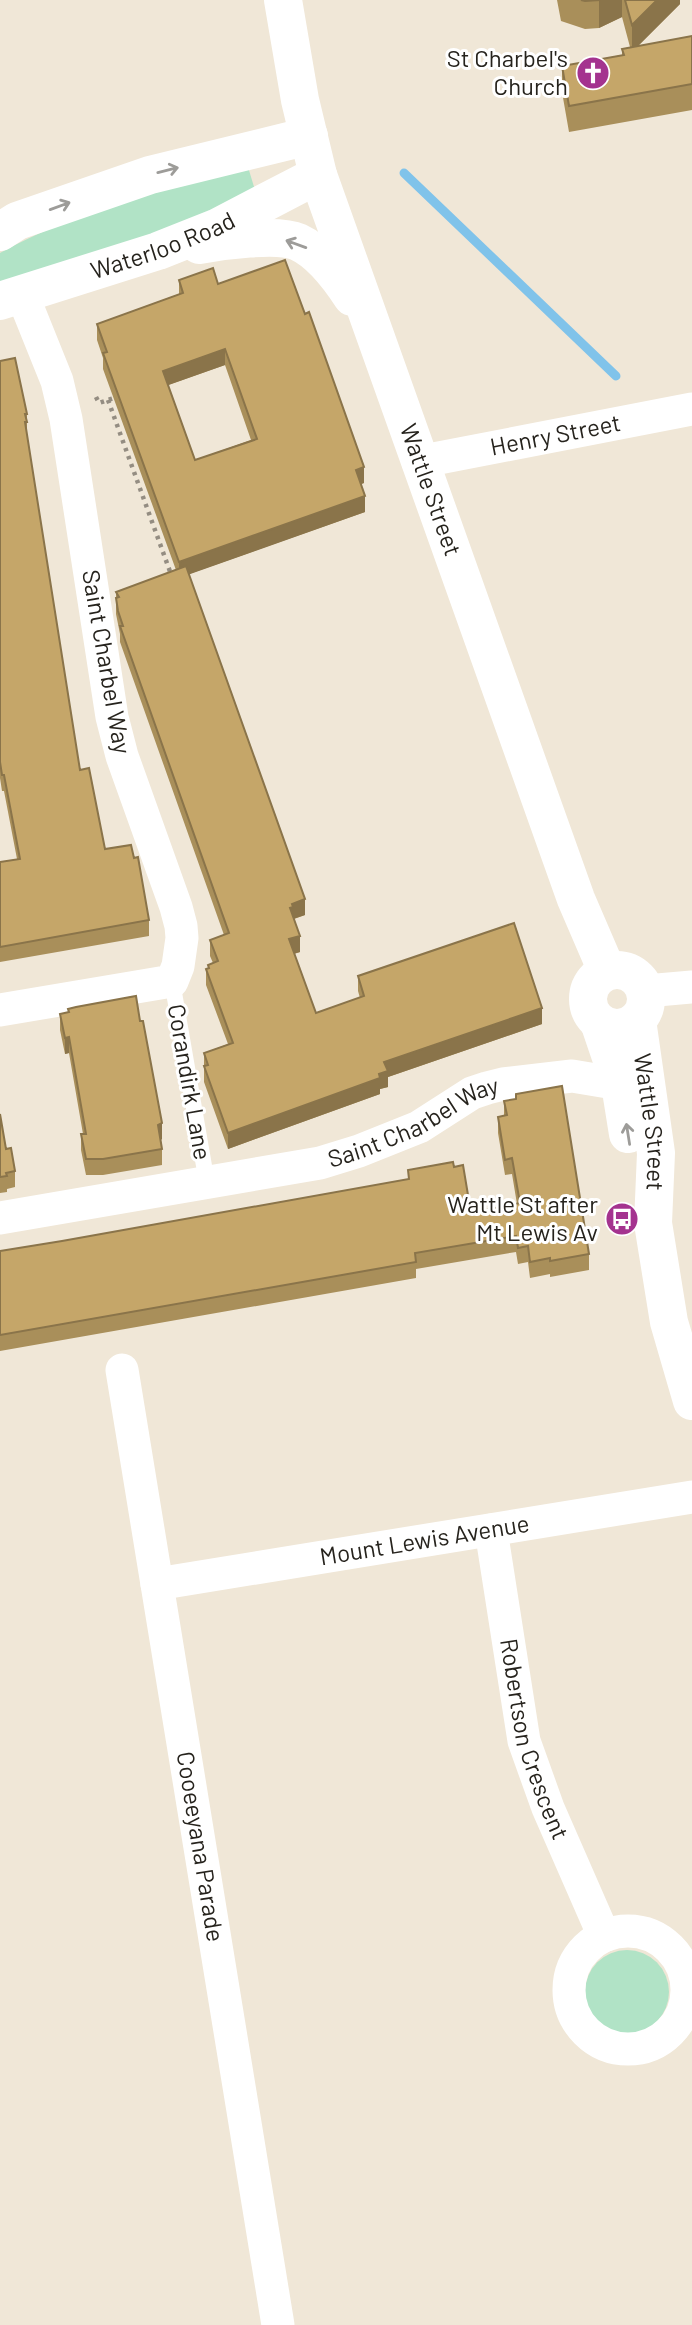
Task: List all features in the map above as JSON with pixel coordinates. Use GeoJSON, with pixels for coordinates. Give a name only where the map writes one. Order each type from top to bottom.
{"type":"FeatureCollection","features":[{"type":"Feature","properties":{"kind":"main road","name":"Wattle Street"},"geometry":{"type":"LineString","coordinates":[[283,0],[318,175],[576,899],[607,971]]}},
{"type":"Feature","properties":{"kind":"main road"},"geometry":{"type":"LineString","coordinates":[[6,220],[150,174],[309,136]]}},
{"type":"Feature","properties":{"kind":"main road","name":"Waterloo Road"},"geometry":{"type":"LineString","coordinates":[[11,298],[159,251],[216,228],[318,175]]}},
{"type":"Feature","properties":{"kind":"main road"},"geometry":{"type":"LineString","coordinates":[[159,251],[242,240],[296,241],[332,270],[372,329]]}},
{"type":"Feature","properties":{"kind":"main road"},"geometry":{"type":"LineString","coordinates":[[607,971],[626,971],[641,982],[641,1006],[619,1028],[608,1027],[599,1022],[588,1005],[591,985],[598,976],[607,971]]}},
{"type":"Feature","properties":{"kind":"main road","name":"Wattle Street"},"geometry":{"type":"LineString","coordinates":[[641,1006],[656,1153],[653,1223]]}},
{"type":"Feature","properties":{"kind":"main road","name":"Wattle Street"},"geometry":{"type":"LineString","coordinates":[[599,1022],[620,1084],[634,1173],[653,1223],[669,1322],[692,1401]]}},
{"type":"Feature","properties":{"kind":"street","name":"Saint Charbel Way"},"geometry":{"type":"LineString","coordinates":[[11,298],[58,381],[105,678],[118,743],[181,926],[178,966],[172,981]]}},
{"type":"Feature","properties":{"kind":"street","name":"Henry Street"},"geometry":{"type":"LineString","coordinates":[[418,461],[692,409]]}},
{"type":"Feature","properties":{"kind":"street"},"geometry":{"type":"LineString","coordinates":[[0,1010],[172,981]]}},
{"type":"Feature","properties":{"kind":"street"},"geometry":{"type":"LineString","coordinates":[[641,1006],[692,987]]}},
{"type":"Feature","properties":{"kind":"street","name":"Saint Charbel Way"},"geometry":{"type":"LineString","coordinates":[[0,1218],[320,1163],[419,1127],[472,1093],[503,1084],[572,1076],[620,1084]]}},
{"type":"Feature","properties":{"kind":"street","name":"Cooeeyana Parade"},"geometry":{"type":"LineString","coordinates":[[122,1370],[278,2325]]}},
{"type":"Feature","properties":{"kind":"street","name":"Mount Lewis Avenue"},"geometry":{"type":"LineString","coordinates":[[157,1584],[692,1497]]}},
{"type":"Feature","properties":{"kind":"street","name":"Robertson Crescent"},"geometry":{"type":"LineString","coordinates":[[491,1530],[524,1741],[548,1808],[604,1936]]}},
{"type":"Feature","properties":{"kind":"street"},"geometry":{"type":"LineString","coordinates":[[633,1931],[660,1941],[680,1963],[689,1999],[674,2027],[651,2045],[623,2049],[595,2040],[576,2018],[572,2009],[569,1990],[576,1962],[588,1947],[604,1936],[633,1931]]}},
{"type":"Feature","properties":{"kind":"lane","name":"Corandirk Lane"},"geometry":{"type":"LineString","coordinates":[[172,981],[207,1183]]}},
{"type":"Feature","properties":{"kind":"path"},"geometry":{"type":"LineString","coordinates":[[108,400],[172,577],[182,574]]}},
{"type":"Feature","properties":{"kind":"path"},"geometry":{"type":"LineString","coordinates":[[112,411],[121,408]]}},
{"type":"Feature","properties":{"kind":"green space"},"geometry":{"type":"Polygon","coordinates":[[[248,167],[255,190],[225,211],[0,282],[0,253],[60,224],[121,202],[248,167]]]}},
{"type":"Feature","properties":{"kind":"green space"},"geometry":{"type":"Polygon","coordinates":[[[627,1950],[643,1953],[657,1962],[666,1976],[669,1992],[666,2008],[657,2022],[643,2031],[627,2034],[611,2031],[597,2022],[588,2008],[585,1992],[588,1976],[597,1962],[611,1953],[627,1950]]]}},
{"type":"Feature","properties":{"kind":"building"},"geometry":{"type":"Polygon","coordinates":[[[625,0],[657,0],[632,25],[625,0]]]}},
{"type":"Feature","properties":{"kind":"building"},"geometry":{"type":"Polygon","coordinates":[[[692,36],[692,84],[569,106],[562,66],[624,55],[622,49],[692,36]]]}},
{"type":"Feature","properties":{"kind":"building"},"geometry":{"type":"Polygon","coordinates":[[[285,260],[305,314],[309,312],[364,467],[356,470],[365,496],[179,562],[103,353],[107,352],[97,324],[183,293],[179,280],[213,268],[218,284],[285,260]],[[225,349],[163,371],[195,460],[257,439],[225,349]]]}},
{"type":"Feature","properties":{"kind":"building"},"geometry":{"type":"Polygon","coordinates":[[[15,358],[27,414],[25,422],[80,770],[89,768],[105,849],[131,845],[134,858],[138,857],[149,920],[0,947],[0,862],[20,859],[0,762],[0,361],[15,358]]]}},
{"type":"Feature","properties":{"kind":"building"},"geometry":{"type":"Polygon","coordinates":[[[186,566],[305,899],[292,904],[293,907],[290,908],[300,936],[289,939],[316,1013],[364,996],[358,976],[514,923],[542,1008],[384,1062],[388,1071],[379,1074],[380,1078],[228,1133],[204,1066],[208,1065],[204,1053],[233,1043],[206,969],[209,968],[208,965],[218,961],[210,940],[229,933],[120,626],[123,626],[116,598],[119,597],[116,592],[186,566]]]}},
{"type":"Feature","properties":{"kind":"building"},"geometry":{"type":"Polygon","coordinates":[[[136,996],[162,1123],[158,1125],[162,1149],[103,1159],[86,1159],[81,1134],[86,1134],[69,1037],[65,1038],[60,1014],[76,1007],[136,996]]]}},
{"type":"Feature","properties":{"kind":"building"},"geometry":{"type":"Polygon","coordinates":[[[562,1086],[589,1254],[530,1262],[528,1246],[518,1248],[516,1236],[415,1253],[416,1262],[0,1335],[0,1251],[409,1179],[408,1170],[453,1162],[454,1167],[463,1165],[471,1213],[520,1203],[512,1158],[505,1160],[498,1117],[507,1115],[504,1101],[516,1099],[516,1094],[562,1086]]]}},
{"type":"Feature","properties":{"kind":"building"},"geometry":{"type":"Polygon","coordinates":[[[0,1114],[6,1149],[11,1148],[15,1171],[0,1177],[0,1114]]]}},
{"type":"Feature","properties":{"kind":"waterway"},"geometry":{"type":"LineString","coordinates":[[404,173],[616,376]]}},
{"type":"Feature","properties":{"kind":"place","name":"St Charbel's Church"},"geometry":{"type":"Point","coordinates":[593,73]}},
{"type":"Feature","properties":{"kind":"place","name":"Wattle St after Mt Lewis Av"},"geometry":{"type":"Point","coordinates":[622,1219]}}]}
